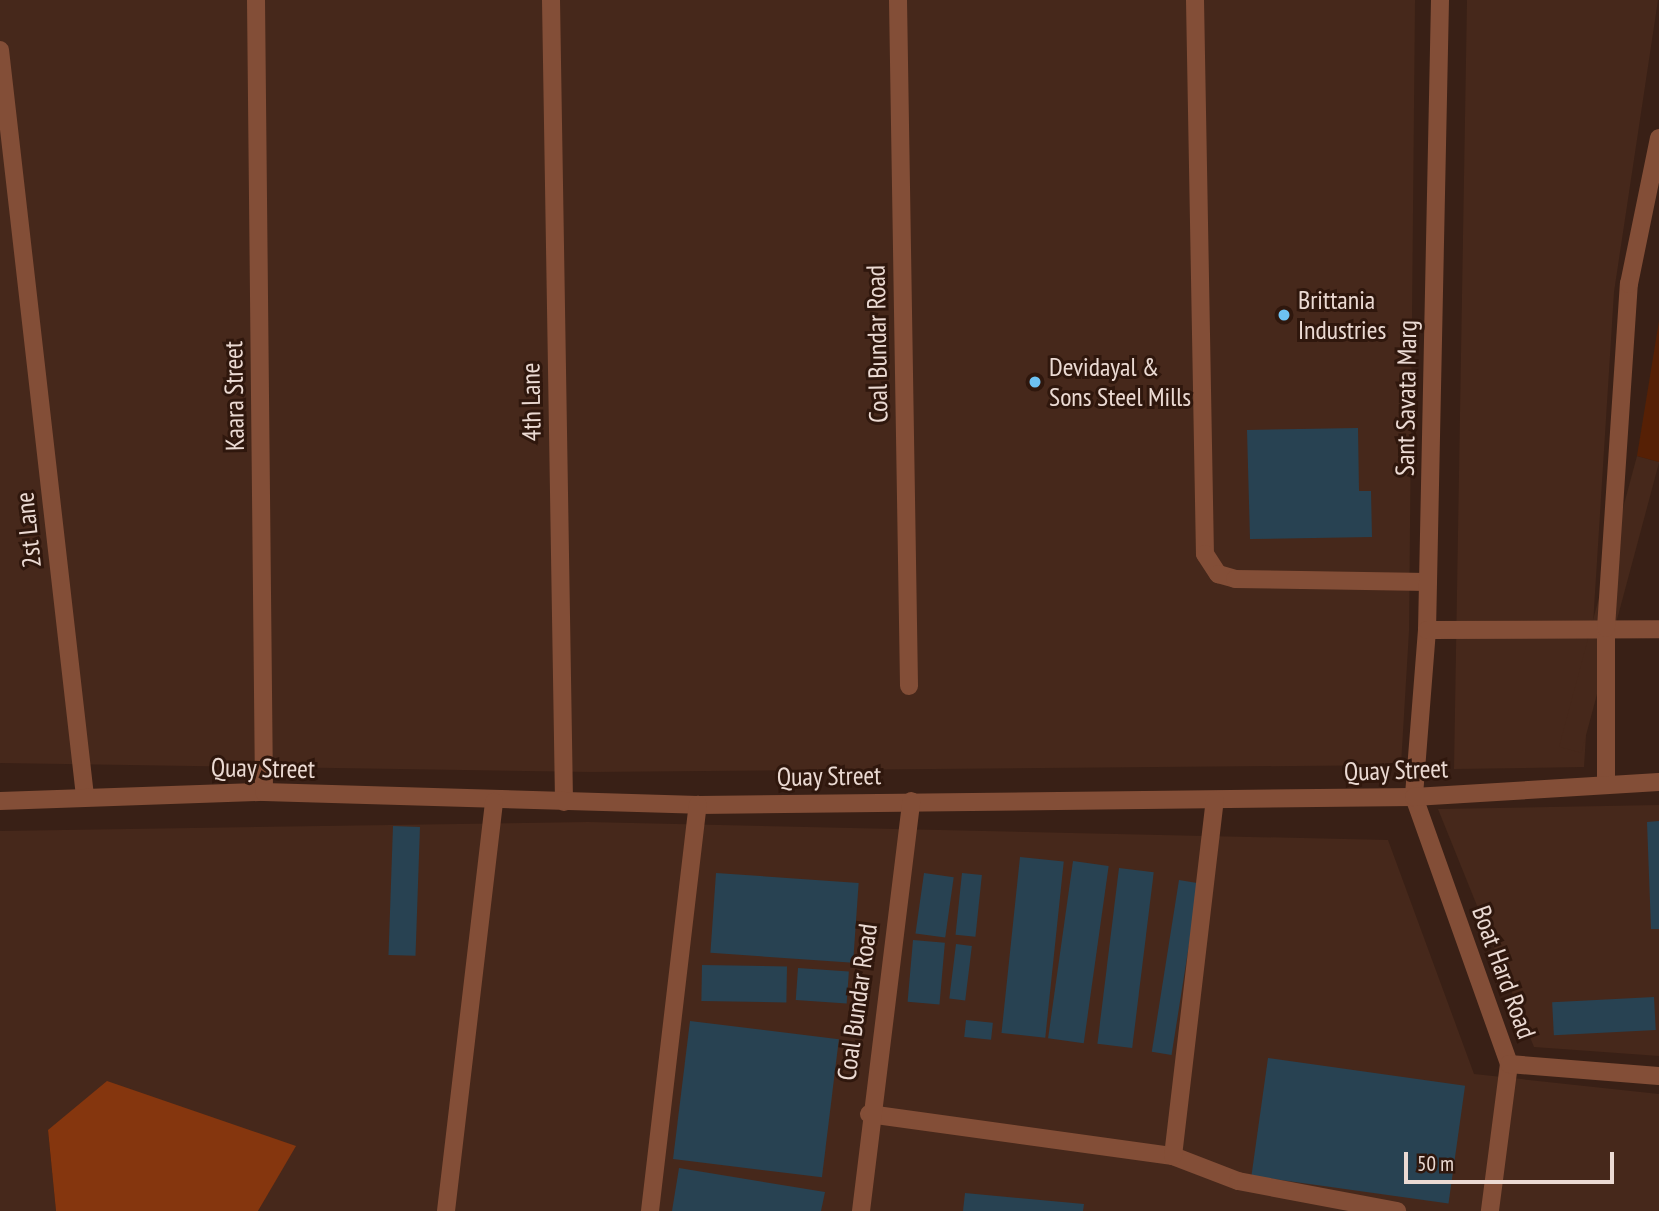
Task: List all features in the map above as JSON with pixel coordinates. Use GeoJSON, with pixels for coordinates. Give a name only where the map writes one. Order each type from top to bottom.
{"type":"FeatureCollection","features":[{"type":"Feature","properties":{"kind":"street","name":"Kaara Street"},"geometry":{"type":"LineString","coordinates":[[256,0],[264,792]]}},
{"type":"Feature","properties":{"kind":"street","name":"4th Lane"},"geometry":{"type":"LineString","coordinates":[[551,0],[564,802]]}},
{"type":"Feature","properties":{"kind":"street","name":"Coal Bundar Road"},"geometry":{"type":"LineString","coordinates":[[898,0],[909,686]]}},
{"type":"Feature","properties":{"kind":"street"},"geometry":{"type":"LineString","coordinates":[[1195,0],[1205,554],[1218,574],[1235,579],[1428,583]]}},
{"type":"Feature","properties":{"kind":"street","name":"Sant Savata Marg"},"geometry":{"type":"LineString","coordinates":[[1414,797],[1427,630],[1440,0]]}},
{"type":"Feature","properties":{"kind":"street","name":"2st Lane"},"geometry":{"type":"LineString","coordinates":[[0,50],[85,796]]}},
{"type":"Feature","properties":{"kind":"street"},"geometry":{"type":"LineString","coordinates":[[1606,784],[1606,628],[1629,284],[1659,138]]}},
{"type":"Feature","properties":{"kind":"street"},"geometry":{"type":"LineString","coordinates":[[1427,630],[1659,629]]}},
{"type":"Feature","properties":{"kind":"street","name":"Quay Street"},"geometry":{"type":"LineString","coordinates":[[0,801],[85,796],[264,792],[495,802],[698,804],[1215,800],[1414,797],[1659,782]]}},
{"type":"Feature","properties":{"kind":"street","name":"Boat Hard Road"},"geometry":{"type":"LineString","coordinates":[[1414,797],[1509,1064],[1490,1211]]}},
{"type":"Feature","properties":{"kind":"street"},"geometry":{"type":"LineString","coordinates":[[1173,1156],[1215,800]]}},
{"type":"Feature","properties":{"kind":"street","name":"Coal Bundar Road"},"geometry":{"type":"LineString","coordinates":[[861,1211],[869,1114],[911,801]]}},
{"type":"Feature","properties":{"kind":"street"},"geometry":{"type":"LineString","coordinates":[[446,1211],[495,802]]}},
{"type":"Feature","properties":{"kind":"street"},"geometry":{"type":"LineString","coordinates":[[650,1211],[698,804]]}},
{"type":"Feature","properties":{"kind":"street"},"geometry":{"type":"LineString","coordinates":[[1509,1064],[1659,1076]]}},
{"type":"Feature","properties":{"kind":"street"},"geometry":{"type":"LineString","coordinates":[[869,1114],[1173,1156],[1238,1181],[1397,1211]]}},
{"type":"Feature","properties":{"kind":"shaded area"},"geometry":{"type":"Polygon","coordinates":[[[0,0],[1415,0],[1409,631],[1401,765],[592,772],[0,763],[0,0]]]}},
{"type":"Feature","properties":{"kind":"shaded area"},"geometry":{"type":"Polygon","coordinates":[[[1467,0],[1658,0],[1614,292],[1584,767],[1454,769],[1467,0]]]}},
{"type":"Feature","properties":{"kind":"shaded area"},"geometry":{"type":"Polygon","coordinates":[[[1659,321],[1659,462],[1637,456],[1659,321]]]}},
{"type":"Feature","properties":{"kind":"shaded area"},"geometry":{"type":"Polygon","coordinates":[[[1637,456],[1659,463],[1581,753],[1559,747],[1637,456]]]}},
{"type":"Feature","properties":{"kind":"shaded area"},"geometry":{"type":"Polygon","coordinates":[[[1659,805],[1659,1056],[1534,1047],[1438,809],[1659,805]]]}},
{"type":"Feature","properties":{"kind":"shaded area"},"geometry":{"type":"Polygon","coordinates":[[[588,822],[1388,840],[1474,1074],[1659,1094],[1659,1211],[258,1211],[295,1146],[48,1130],[56,1211],[0,1211],[0,831],[588,822]]]}},
{"type":"Feature","properties":{"kind":"shaded area"},"geometry":{"type":"Polygon","coordinates":[[[107,1081],[296,1146],[258,1211],[56,1211],[48,1130],[107,1081]]]}},
{"type":"Feature","properties":{"kind":"building"},"geometry":{"type":"Polygon","coordinates":[[[1358,428],[1359,491],[1371,491],[1372,537],[1250,539],[1247,430],[1358,428]]]}},
{"type":"Feature","properties":{"kind":"building"},"geometry":{"type":"Polygon","coordinates":[[[1659,821],[1659,929],[1651,929],[1647,822],[1659,821]]]}},
{"type":"Feature","properties":{"kind":"building"},"geometry":{"type":"Polygon","coordinates":[[[393,826],[420,827],[415,956],[388,955],[393,826]]]}},
{"type":"Feature","properties":{"kind":"building"},"geometry":{"type":"Polygon","coordinates":[[[1020,857],[1064,862],[1045,1038],[1001,1033],[1020,857]]]}},
{"type":"Feature","properties":{"kind":"building"},"geometry":{"type":"Polygon","coordinates":[[[1073,861],[1109,866],[1084,1043],[1048,1038],[1073,861]]]}},
{"type":"Feature","properties":{"kind":"building"},"geometry":{"type":"Polygon","coordinates":[[[1119,868],[1154,872],[1132,1048],[1097,1044],[1119,868]]]}},
{"type":"Feature","properties":{"kind":"building"},"geometry":{"type":"Polygon","coordinates":[[[716,873],[859,883],[853,963],[710,953],[716,873]]]}},
{"type":"Feature","properties":{"kind":"building"},"geometry":{"type":"Polygon","coordinates":[[[924,873],[954,877],[945,938],[916,933],[924,873]]]}},
{"type":"Feature","properties":{"kind":"building"},"geometry":{"type":"Polygon","coordinates":[[[962,873],[982,875],[975,937],[956,935],[962,873]]]}},
{"type":"Feature","properties":{"kind":"building"},"geometry":{"type":"Polygon","coordinates":[[[1179,880],[1199,883],[1172,1055],[1152,1052],[1179,880]]]}},
{"type":"Feature","properties":{"kind":"building"},"geometry":{"type":"Polygon","coordinates":[[[913,940],[945,943],[939,1005],[908,1002],[913,940]]]}},
{"type":"Feature","properties":{"kind":"building"},"geometry":{"type":"Polygon","coordinates":[[[956,944],[972,946],[965,1001],[949,999],[956,944]]]}},
{"type":"Feature","properties":{"kind":"building"},"geometry":{"type":"Polygon","coordinates":[[[702,965],[787,966],[786,1002],[701,1001],[702,965]]]}},
{"type":"Feature","properties":{"kind":"building"},"geometry":{"type":"Polygon","coordinates":[[[798,968],[849,972],[847,1003],[796,1000],[798,968]]]}},
{"type":"Feature","properties":{"kind":"building"},"geometry":{"type":"Polygon","coordinates":[[[1654,997],[1656,1030],[1554,1035],[1552,1002],[1654,997]]]}},
{"type":"Feature","properties":{"kind":"building"},"geometry":{"type":"Polygon","coordinates":[[[966,1020],[993,1023],[991,1040],[964,1037],[966,1020]]]}},
{"type":"Feature","properties":{"kind":"building"},"geometry":{"type":"Polygon","coordinates":[[[690,1021],[839,1039],[822,1177],[673,1159],[690,1021]]]}},
{"type":"Feature","properties":{"kind":"building"},"geometry":{"type":"Polygon","coordinates":[[[1268,1058],[1465,1086],[1449,1204],[1251,1176],[1268,1058]]]}},
{"type":"Feature","properties":{"kind":"building"},"geometry":{"type":"Polygon","coordinates":[[[679,1168],[825,1192],[821,1211],[672,1211],[679,1168]]]}},
{"type":"Feature","properties":{"kind":"building"},"geometry":{"type":"Polygon","coordinates":[[[965,1193],[1084,1204],[1083,1211],[963,1211],[965,1193]]]}},
{"type":"Feature","properties":{"kind":"place","name":"Brittania Industries"},"geometry":{"type":"Point","coordinates":[1284,315]}},
{"type":"Feature","properties":{"kind":"place","name":"Devidayal & Sons Steel Mills"},"geometry":{"type":"Point","coordinates":[1035,382]}}]}
